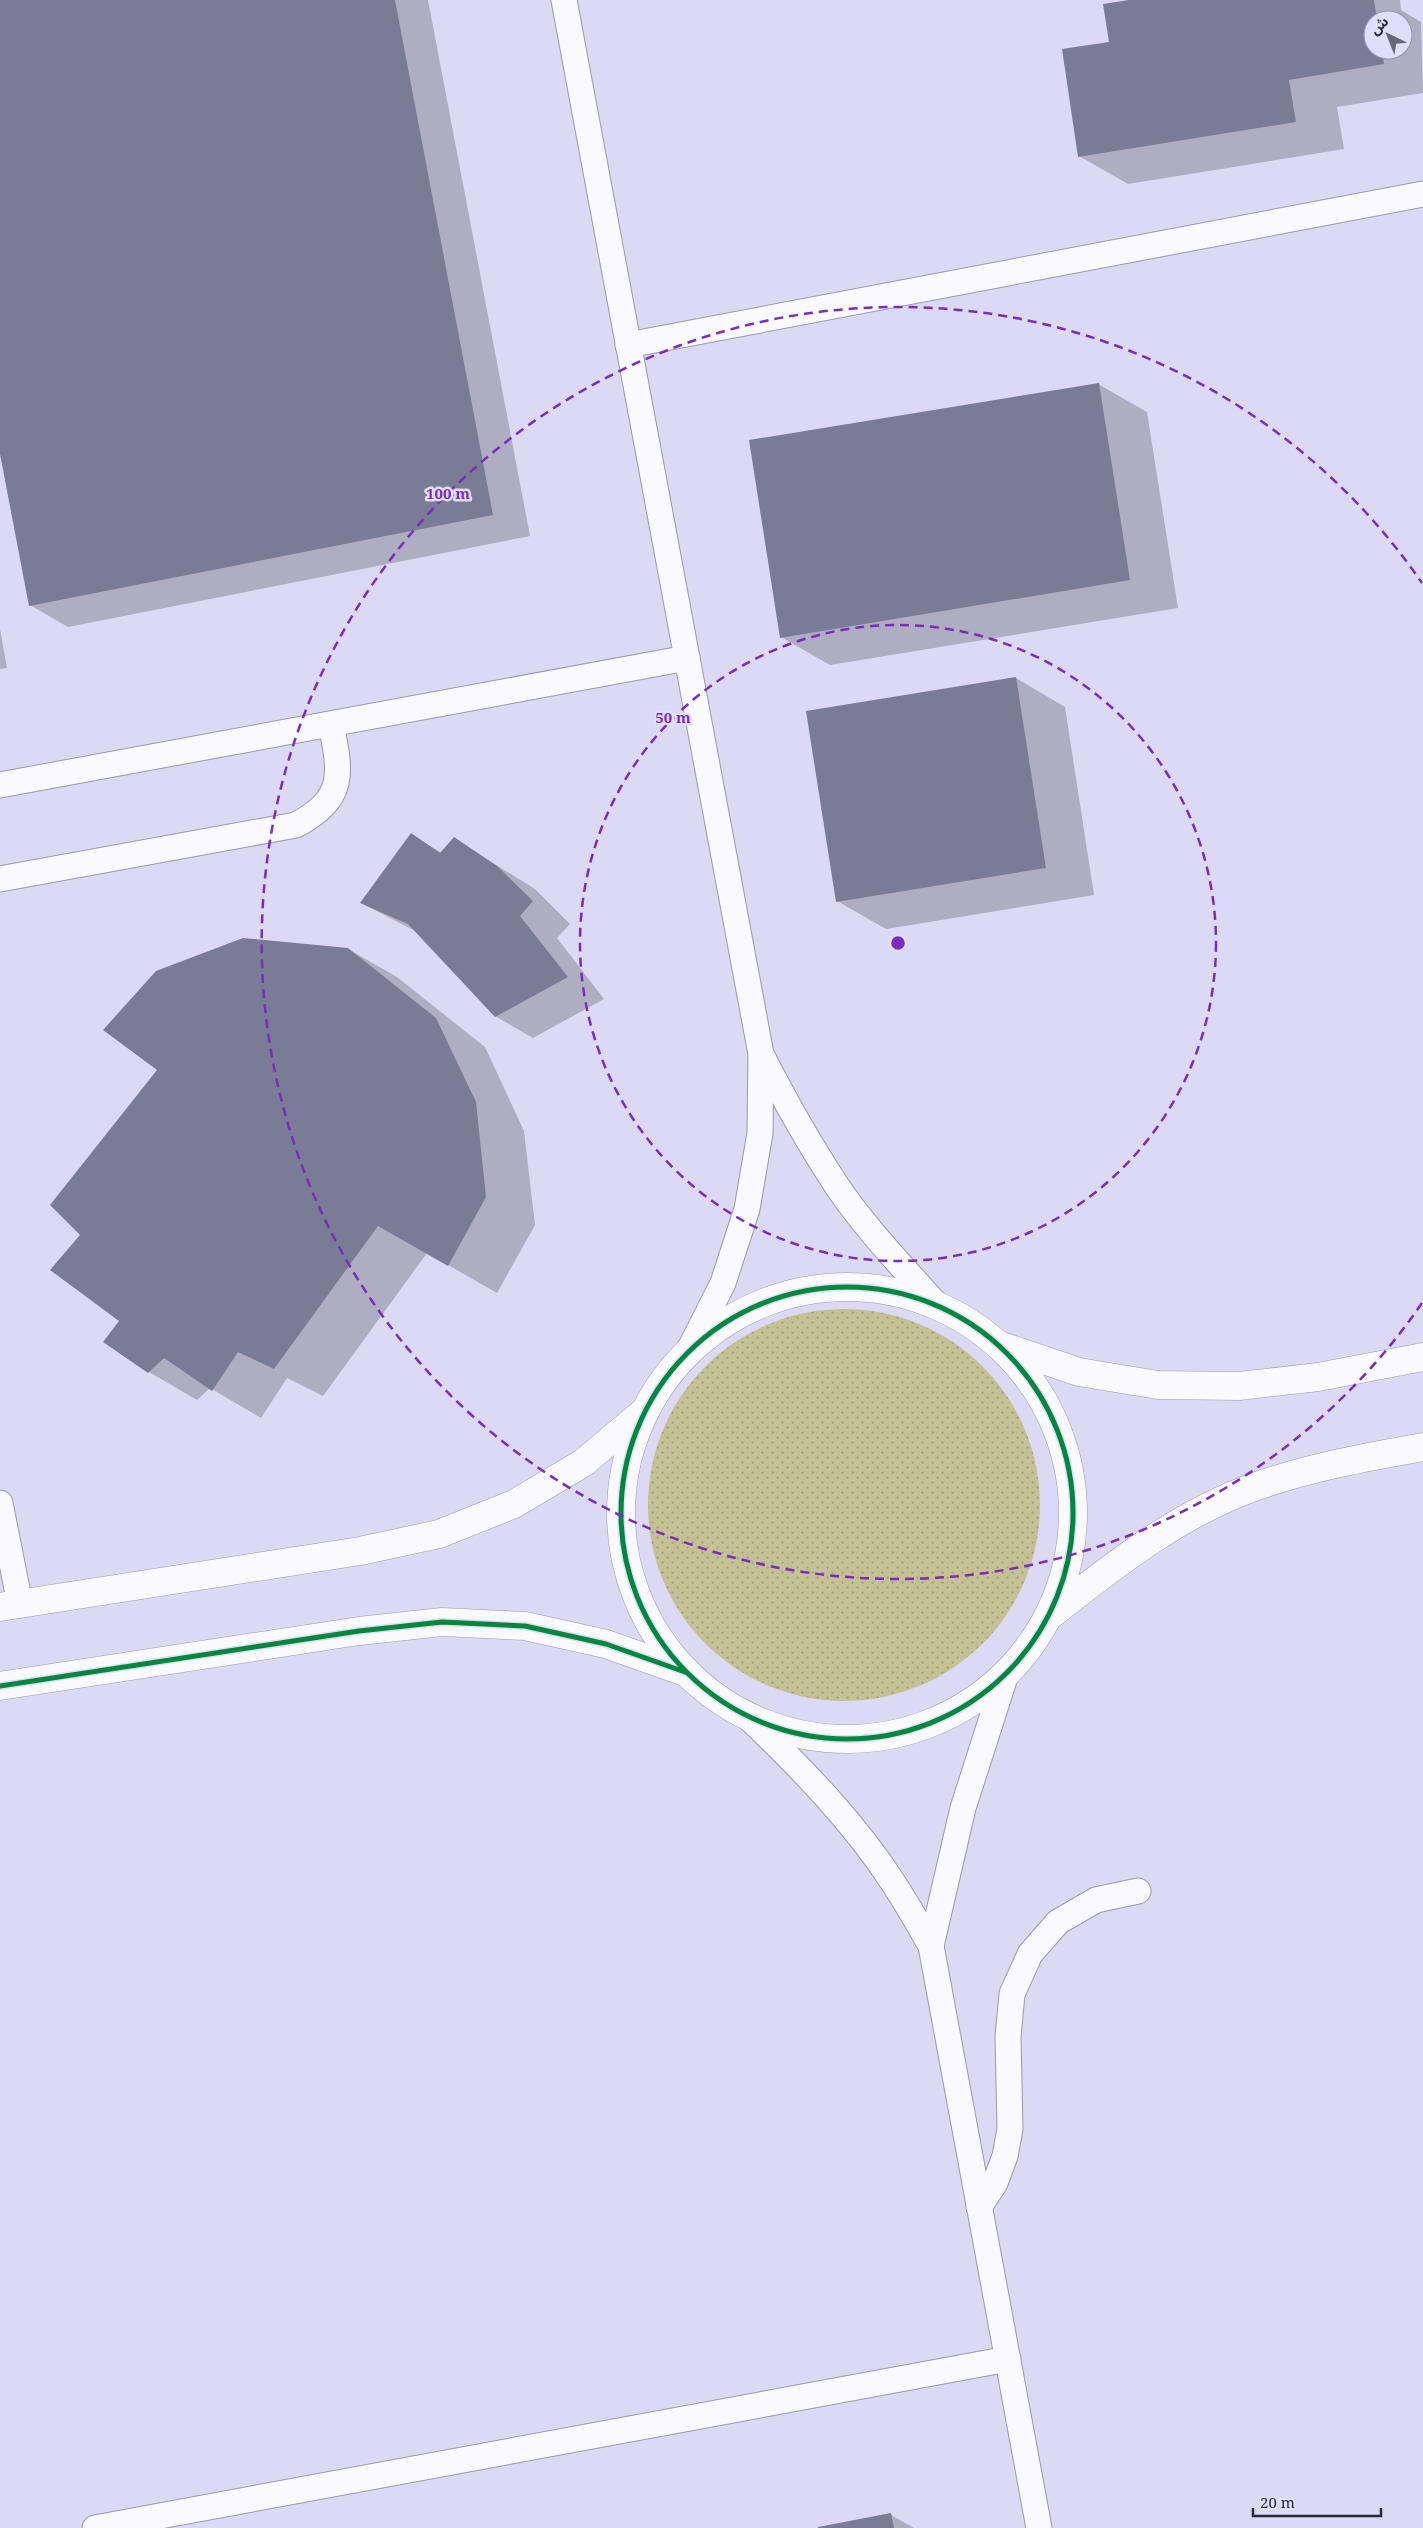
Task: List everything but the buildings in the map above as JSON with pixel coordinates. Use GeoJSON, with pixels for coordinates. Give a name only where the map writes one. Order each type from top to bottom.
{"type":"FeatureCollection","features":[{"type":"Feature","properties":{"kind":"street"},"geometry":{"type":"LineString","coordinates":[[831,1286],[884,1289],[935,1303],[970,1322],[1002,1346],[1040,1391],[1064,1445],[1074,1502],[1069,1560],[1049,1616],[1030,1647],[1006,1674],[963,1708],[912,1730],[857,1739],[802,1735],[750,1718],[716,1698],[685,1672],[651,1628],[629,1576],[621,1521],[626,1464],[645,1411],[664,1380],[688,1352],[730,1320],[779,1297],[831,1286]]}},
{"type":"Feature","properties":{"kind":"street"},"geometry":{"type":"LineString","coordinates":[[1002,1346],[1079,1372],[1158,1385],[1239,1386],[1318,1377],[1423,1357]]}},
{"type":"Feature","properties":{"kind":"street"},"geometry":{"type":"LineString","coordinates":[[10,1606],[360,1551],[439,1534],[514,1504],[583,1463],[645,1411]]}},
{"type":"Feature","properties":{"kind":"street"},"geometry":{"type":"LineString","coordinates":[[1049,1616],[1113,1565],[1182,1520],[1256,1486],[1334,1463],[1423,1447]]}},
{"type":"Feature","properties":{"kind":"street"},"geometry":{"type":"LineString","coordinates":[[0,1686],[359,1631],[442,1622],[525,1626],[606,1644],[685,1672]]}},
{"type":"Feature","properties":{"kind":"lane"},"geometry":{"type":"LineString","coordinates":[[564,0],[761,1054],[760,1133],[747,1209],[723,1283],[688,1352]]}},
{"type":"Feature","properties":{"kind":"lane"},"geometry":{"type":"LineString","coordinates":[[628,345],[1423,194]]}},
{"type":"Feature","properties":{"kind":"lane"},"geometry":{"type":"LineString","coordinates":[[0,785],[687,658]]}},
{"type":"Feature","properties":{"kind":"lane"},"geometry":{"type":"LineString","coordinates":[[0,879],[296,825],[317,814],[332,796],[339,774],[331,724]]}},
{"type":"Feature","properties":{"kind":"lane"},"geometry":{"type":"LineString","coordinates":[[761,1054],[797,1122],[838,1187],[884,1247],[935,1303]]}},
{"type":"Feature","properties":{"kind":"lane"},"geometry":{"type":"LineString","coordinates":[[0,1503],[10,1606]]}},
{"type":"Feature","properties":{"kind":"lane"},"geometry":{"type":"LineString","coordinates":[[931,1946],[963,1808],[1006,1674]]}},
{"type":"Feature","properties":{"kind":"lane"},"geometry":{"type":"LineString","coordinates":[[750,1718],[802,1769],[850,1824],[893,1883],[931,1946],[1039,2528]]}},
{"type":"Feature","properties":{"kind":"lane"},"geometry":{"type":"LineString","coordinates":[[979,2207],[995,2183],[1005,2156],[1010,2128],[1008,2036],[1012,1994],[1030,1954],[1058,1922],[1096,1900],[1138,1892]]}},
{"type":"Feature","properties":{"kind":"lane"},"geometry":{"type":"LineString","coordinates":[[95,2528],[1008,2359]]}},
{"type":"Feature","properties":{"kind":"shaded area"},"geometry":{"type":"Polygon","coordinates":[[[844,1309],[882,1313],[919,1324],[953,1342],[982,1367],[1007,1396],[1025,1430],[1036,1467],[1040,1505],[1036,1543],[1025,1580],[1007,1614],[982,1643],[953,1668],[919,1686],[882,1697],[844,1701],[806,1697],[769,1686],[735,1668],[706,1643],[681,1614],[663,1580],[652,1543],[648,1505],[652,1467],[663,1430],[681,1396],[706,1367],[735,1342],[769,1324],[806,1313],[844,1309]]]}},
{"type":"Feature","properties":{"kind":"cycle path"},"geometry":{"type":"LineString","coordinates":[[847,1287],[891,1292],[933,1304],[972,1325],[1007,1353],[1035,1388],[1056,1427],[1068,1469],[1073,1513],[1068,1557],[1056,1599],[1035,1638],[1007,1673],[972,1701],[933,1722],[891,1734],[847,1739],[803,1734],[761,1722],[722,1701],[687,1673],[659,1638],[638,1599],[626,1557],[621,1513],[626,1469],[638,1427],[659,1388],[687,1353],[722,1325],[761,1304],[803,1292],[847,1287]]}},
{"type":"Feature","properties":{"kind":"cycle path"},"geometry":{"type":"LineString","coordinates":[[0,1686],[359,1631],[442,1622],[525,1626],[606,1644],[685,1672]]}}]}
